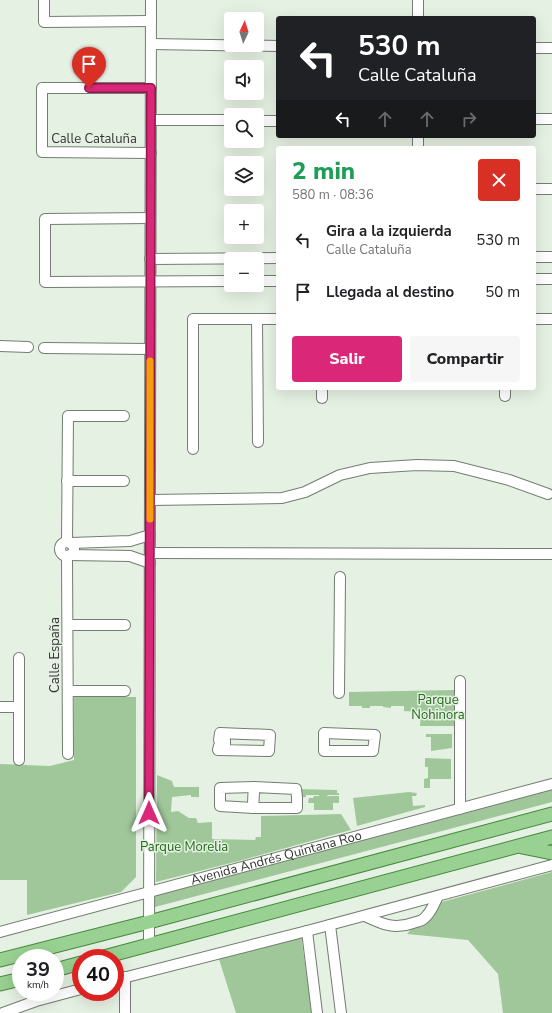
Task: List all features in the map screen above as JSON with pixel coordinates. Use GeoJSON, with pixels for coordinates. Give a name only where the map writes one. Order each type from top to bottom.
{"type":"FeatureCollection","features":[{"type":"Feature","properties":{"kind":"main road"},"geometry":{"type":"LineString","coordinates":[[0,960],[149,922],[552,814]]}},
{"type":"Feature","properties":{"kind":"main road"},"geometry":{"type":"LineString","coordinates":[[124,951],[552,838]]}},
{"type":"Feature","properties":{"kind":"main road"},"geometry":{"type":"LineString","coordinates":[[518,846],[552,853]]}},
{"type":"Feature","properties":{"kind":"main road"},"geometry":{"type":"LineString","coordinates":[[0,984],[12,981]]}},
{"type":"Feature","properties":{"kind":"street"},"geometry":{"type":"LineString","coordinates":[[44,0],[44,22],[151,21]]}},
{"type":"Feature","properties":{"kind":"street"},"geometry":{"type":"LineString","coordinates":[[149,944],[151,0]]}},
{"type":"Feature","properties":{"kind":"street"},"geometry":{"type":"LineString","coordinates":[[418,0],[418,16]]}},
{"type":"Feature","properties":{"kind":"street"},"geometry":{"type":"LineString","coordinates":[[151,44],[276,46]]}},
{"type":"Feature","properties":{"kind":"street"},"geometry":{"type":"LineString","coordinates":[[536,48],[552,48]]}},
{"type":"Feature","properties":{"kind":"street","name":"Calle Cataluña"},"geometry":{"type":"LineString","coordinates":[[151,88],[42,88],[42,152],[151,153]]}},
{"type":"Feature","properties":{"kind":"street"},"geometry":{"type":"LineString","coordinates":[[536,119],[552,119]]}},
{"type":"Feature","properties":{"kind":"street"},"geometry":{"type":"LineString","coordinates":[[151,120],[224,120]]}},
{"type":"Feature","properties":{"kind":"street"},"geometry":{"type":"LineString","coordinates":[[264,121],[276,121]]}},
{"type":"Feature","properties":{"kind":"street"},"geometry":{"type":"LineString","coordinates":[[536,189],[552,189]]}},
{"type":"Feature","properties":{"kind":"street"},"geometry":{"type":"LineString","coordinates":[[150,218],[45,219],[45,282],[224,281]]}},
{"type":"Feature","properties":{"kind":"street"},"geometry":{"type":"LineString","coordinates":[[536,257],[552,257]]}},
{"type":"Feature","properties":{"kind":"street"},"geometry":{"type":"LineString","coordinates":[[150,259],[276,258]]}},
{"type":"Feature","properties":{"kind":"street"},"geometry":{"type":"LineString","coordinates":[[536,279],[552,279]]}},
{"type":"Feature","properties":{"kind":"street"},"geometry":{"type":"LineString","coordinates":[[264,281],[276,281]]}},
{"type":"Feature","properties":{"kind":"street"},"geometry":{"type":"LineString","coordinates":[[193,449],[193,319],[276,319]]}},
{"type":"Feature","properties":{"kind":"street"},"geometry":{"type":"LineString","coordinates":[[257,319],[258,442]]}},
{"type":"Feature","properties":{"kind":"street"},"geometry":{"type":"LineString","coordinates":[[536,319],[552,319]]}},
{"type":"Feature","properties":{"kind":"street"},"geometry":{"type":"LineString","coordinates":[[0,346],[28,347]]}},
{"type":"Feature","properties":{"kind":"street"},"geometry":{"type":"LineString","coordinates":[[44,348],[150,349]]}},
{"type":"Feature","properties":{"kind":"street","name":"Calle España"},"geometry":{"type":"LineString","coordinates":[[68,754],[68,556],[62,554],[60,550],[62,544],[68,543],[68,416],[124,416]]}},
{"type":"Feature","properties":{"kind":"street"},"geometry":{"type":"LineString","coordinates":[[150,500],[282,498],[305,492],[340,475],[370,468],[417,465],[454,466],[509,480],[548,494]]}},
{"type":"Feature","properties":{"kind":"street"},"geometry":{"type":"LineString","coordinates":[[67,481],[124,481]]}},
{"type":"Feature","properties":{"kind":"street"},"geometry":{"type":"LineString","coordinates":[[68,543],[130,542],[150,535]]}},
{"type":"Feature","properties":{"kind":"street"},"geometry":{"type":"LineString","coordinates":[[80,556],[81,542]]}},
{"type":"Feature","properties":{"kind":"street"},"geometry":{"type":"LineString","coordinates":[[68,556],[130,556],[150,558],[552,554]]}},
{"type":"Feature","properties":{"kind":"street"},"geometry":{"type":"LineString","coordinates":[[339,693],[340,577]]}},
{"type":"Feature","properties":{"kind":"street"},"geometry":{"type":"LineString","coordinates":[[68,625],[125,624]]}},
{"type":"Feature","properties":{"kind":"street"},"geometry":{"type":"LineString","coordinates":[[19,658],[19,760]]}},
{"type":"Feature","properties":{"kind":"street"},"geometry":{"type":"LineString","coordinates":[[460,681],[460,809]]}},
{"type":"Feature","properties":{"kind":"street"},"geometry":{"type":"LineString","coordinates":[[68,691],[125,691]]}},
{"type":"Feature","properties":{"kind":"street"},"geometry":{"type":"LineString","coordinates":[[0,707],[19,708]]}},
{"type":"Feature","properties":{"kind":"street"},"geometry":{"type":"LineString","coordinates":[[220,733],[270,735],[269,751],[218,750],[219,746],[225,746],[225,740],[219,740],[220,733]]}},
{"type":"Feature","properties":{"kind":"street"},"geometry":{"type":"LineString","coordinates":[[324,733],[374,735],[373,751],[324,751],[324,733]]}},
{"type":"Feature","properties":{"kind":"street","name":"Avenida Andrés Quintana Roo"},"geometry":{"type":"LineString","coordinates":[[0,932],[552,784]]}},
{"type":"Feature","properties":{"kind":"street"},"geometry":{"type":"LineString","coordinates":[[253,808],[254,787]]}},
{"type":"Feature","properties":{"kind":"street"},"geometry":{"type":"LineString","coordinates":[[254,787],[296,789],[298,797],[297,808],[253,808],[220,806],[220,788],[254,787]]}},
{"type":"Feature","properties":{"kind":"street"},"geometry":{"type":"LineString","coordinates":[[125,1013],[125,977],[365,916],[552,865]]}},
{"type":"Feature","properties":{"kind":"street"},"geometry":{"type":"LineString","coordinates":[[365,916],[392,926],[404,926],[423,920],[432,909],[438,896]]}},
{"type":"Feature","properties":{"kind":"street"},"geometry":{"type":"LineString","coordinates":[[330,925],[341,1013]]}},
{"type":"Feature","properties":{"kind":"street"},"geometry":{"type":"LineString","coordinates":[[307,931],[317,1013]]}},
{"type":"Feature","properties":{"kind":"street"},"geometry":{"type":"LineString","coordinates":[[3,1013],[36,1001],[72,991]]}},
{"type":"Feature","properties":{"kind":"green space","name":"Parque Nohinora"},"geometry":{"type":"Polygon","coordinates":[[[454,690],[454,726],[420,726],[421,712],[404,711],[404,706],[391,706],[391,708],[383,706],[370,706],[370,708],[362,708],[362,706],[349,706],[349,692],[454,690]]]}},
{"type":"Feature","properties":{"kind":"green space"},"geometry":{"type":"Polygon","coordinates":[[[74,697],[136,697],[136,877],[121,892],[27,915],[27,880],[0,880],[0,764],[50,766],[74,760],[74,697]]]}},
{"type":"Feature","properties":{"kind":"green space"},"geometry":{"type":"Polygon","coordinates":[[[426,734],[452,734],[452,748],[431,751],[431,737],[426,737],[426,734]]]}},
{"type":"Feature","properties":{"kind":"green space"},"geometry":{"type":"Polygon","coordinates":[[[425,758],[451,759],[451,779],[430,779],[430,788],[424,788],[424,779],[428,778],[428,767],[425,767],[425,758]]]}},
{"type":"Feature","properties":{"kind":"green space","name":"Parque Morelia"},"geometry":{"type":"Polygon","coordinates":[[[157,775],[172,781],[174,787],[199,787],[199,797],[191,797],[191,795],[172,797],[171,812],[178,811],[189,818],[196,818],[198,823],[212,822],[212,839],[255,840],[256,837],[261,837],[261,816],[341,814],[351,830],[156,882],[157,775]]]}},
{"type":"Feature","properties":{"kind":"green space"},"geometry":{"type":"Polygon","coordinates":[[[552,788],[552,802],[155,907],[155,894],[552,788]]]}},
{"type":"Feature","properties":{"kind":"green space"},"geometry":{"type":"Polygon","coordinates":[[[296,789],[337,790],[339,795],[328,795],[327,797],[339,796],[339,803],[333,803],[333,810],[314,810],[314,803],[308,803],[309,798],[319,795],[306,795],[306,797],[302,797],[296,789]]]}},
{"type":"Feature","properties":{"kind":"green space"},"geometry":{"type":"Polygon","coordinates":[[[409,792],[417,793],[416,796],[412,796],[413,806],[425,805],[425,807],[357,826],[353,798],[409,792]]]}},
{"type":"Feature","properties":{"kind":"green space"},"geometry":{"type":"Polygon","coordinates":[[[552,872],[552,1013],[503,1013],[498,974],[468,940],[407,934],[434,904],[552,872]]]}},
{"type":"Feature","properties":{"kind":"green space"},"geometry":{"type":"Polygon","coordinates":[[[301,935],[312,1013],[236,1013],[218,956],[301,935]]]}},
{"type":"Feature","properties":{"kind":"slow traffic"},"geometry":{"type":"LineString","coordinates":[[150,361],[150,519]]}},
{"type":"Feature","properties":{"kind":"route"},"geometry":{"type":"LineString","coordinates":[[89,88],[151,88],[149,813]]}}]}
